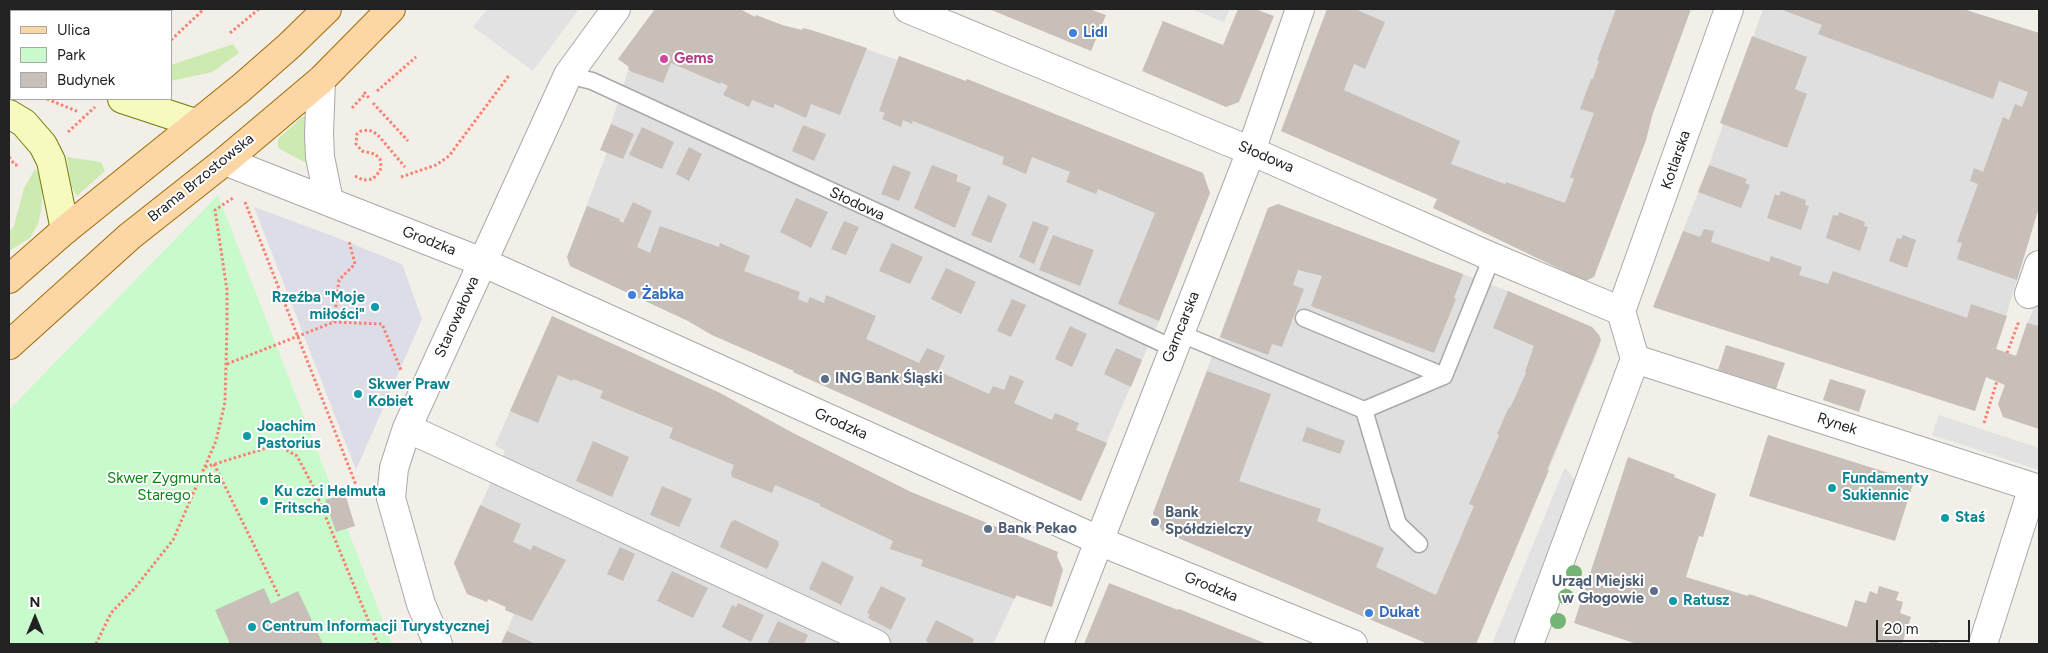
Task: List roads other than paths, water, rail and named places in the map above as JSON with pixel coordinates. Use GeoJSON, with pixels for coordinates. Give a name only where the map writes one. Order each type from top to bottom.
{"type":"FeatureCollection","features":[{"type":"Feature","properties":{"kind":"main road"},"geometry":{"type":"LineString","coordinates":[[9,280],[65,230],[195,123],[241,88],[289,46],[327,9]]}},
{"type":"Feature","properties":{"kind":"main road","name":"Brama Brzostowska"},"geometry":{"type":"LineString","coordinates":[[9,345],[130,236],[321,80],[391,9]]}},
{"type":"Feature","properties":{"kind":"street","name":"Starowałowa"},"geometry":{"type":"LineString","coordinates":[[438,644],[421,604],[391,498],[394,468],[407,428],[568,74],[616,9]]}},
{"type":"Feature","properties":{"kind":"street","name":"Słodowa"},"geometry":{"type":"LineString","coordinates":[[908,9],[1250,151],[1622,311]]}},
{"type":"Feature","properties":{"kind":"street","name":"Garncarska"},"geometry":{"type":"LineString","coordinates":[[1059,644],[1098,539],[1250,151],[1300,9]]}},
{"type":"Feature","properties":{"kind":"street","name":"Kotlarska"},"geometry":{"type":"LineString","coordinates":[[1622,311],[1729,9]]}},
{"type":"Feature","properties":{"kind":"street"},"geometry":{"type":"LineString","coordinates":[[321,80],[320,150],[329,202]]}},
{"type":"Feature","properties":{"kind":"street"},"geometry":{"type":"LineString","coordinates":[[125,100],[195,123]]}},
{"type":"Feature","properties":{"kind":"street"},"geometry":{"type":"LineString","coordinates":[[9,114],[24,123],[43,145],[51,161],[65,230]]}},
{"type":"Feature","properties":{"kind":"street","name":"Grodzka"},"geometry":{"type":"LineString","coordinates":[[225,160],[482,262],[1098,539],[1353,644]]}},
{"type":"Feature","properties":{"kind":"street"},"geometry":{"type":"LineString","coordinates":[[2029,294],[2039,265]]}},
{"type":"Feature","properties":{"kind":"street"},"geometry":{"type":"LineString","coordinates":[[1529,644],[1636,359],[1622,311]]}},
{"type":"Feature","properties":{"kind":"street","name":"Rynek"},"geometry":{"type":"LineString","coordinates":[[1636,359],[2036,488]]}},
{"type":"Feature","properties":{"kind":"street"},"geometry":{"type":"LineString","coordinates":[[407,428],[876,644]]}},
{"type":"Feature","properties":{"kind":"street"},"geometry":{"type":"LineString","coordinates":[[1983,644],[2036,488]]}},
{"type":"Feature","properties":{"kind":"lane","name":"Słodowa"},"geometry":{"type":"LineString","coordinates":[[568,74],[592,81],[1176,340],[1364,410]]}},
{"type":"Feature","properties":{"kind":"lane"},"geometry":{"type":"LineString","coordinates":[[1418,544],[1398,524],[1364,410],[1444,376],[1492,256]]}},
{"type":"Feature","properties":{"kind":"lane"},"geometry":{"type":"LineString","coordinates":[[1304,318],[1444,376]]}},
{"type":"Feature","properties":{"kind":"place","name":"Lidl"},"geometry":{"type":"Point","coordinates":[1073,33]}},
{"type":"Feature","properties":{"kind":"place","name":"Gems"},"geometry":{"type":"Point","coordinates":[664,59]}},
{"type":"Feature","properties":{"kind":"place","name":"Żabka"},"geometry":{"type":"Point","coordinates":[632,295]}},
{"type":"Feature","properties":{"kind":"place","name":"Rzeźba \"Moje miłości\""},"geometry":{"type":"Point","coordinates":[375,307]}},
{"type":"Feature","properties":{"kind":"place","name":"ING Bank Śląski"},"geometry":{"type":"Point","coordinates":[825,379]}},
{"type":"Feature","properties":{"kind":"place","name":"Skwer Praw Kobiet"},"geometry":{"type":"Point","coordinates":[358,394]}},
{"type":"Feature","properties":{"kind":"place","name":"Joachim Pastorius"},"geometry":{"type":"Point","coordinates":[247,436]}},
{"type":"Feature","properties":{"kind":"place","name":"Fundamenty Sukiennic"},"geometry":{"type":"Point","coordinates":[1832,488]}},
{"type":"Feature","properties":{"kind":"place","name":"Ku czci Helmuta Fritscha"},"geometry":{"type":"Point","coordinates":[264,501]}},
{"type":"Feature","properties":{"kind":"place","name":"Staś"},"geometry":{"type":"Point","coordinates":[1945,518]}},
{"type":"Feature","properties":{"kind":"place","name":"Bank Spółdzielczy"},"geometry":{"type":"Point","coordinates":[1155,522]}},
{"type":"Feature","properties":{"kind":"place","name":"Bank Pekao"},"geometry":{"type":"Point","coordinates":[988,529]}},
{"type":"Feature","properties":{"kind":"place","name":"Urząd Miejski w Głogowie"},"geometry":{"type":"Point","coordinates":[1654,591]}},
{"type":"Feature","properties":{"kind":"place","name":"Ratusz"},"geometry":{"type":"Point","coordinates":[1673,601]}},
{"type":"Feature","properties":{"kind":"place","name":"Dukat"},"geometry":{"type":"Point","coordinates":[1369,613]}},
{"type":"Feature","properties":{"kind":"place","name":"Centrum Informacji Turystycznej"},"geometry":{"type":"Point","coordinates":[252,627]}},
{"type":"Feature","properties":{"kind":"park label","name":"Skwer Zygmunta Starego"},"geometry":{"type":"Point","coordinates":[164,488]}}]}
